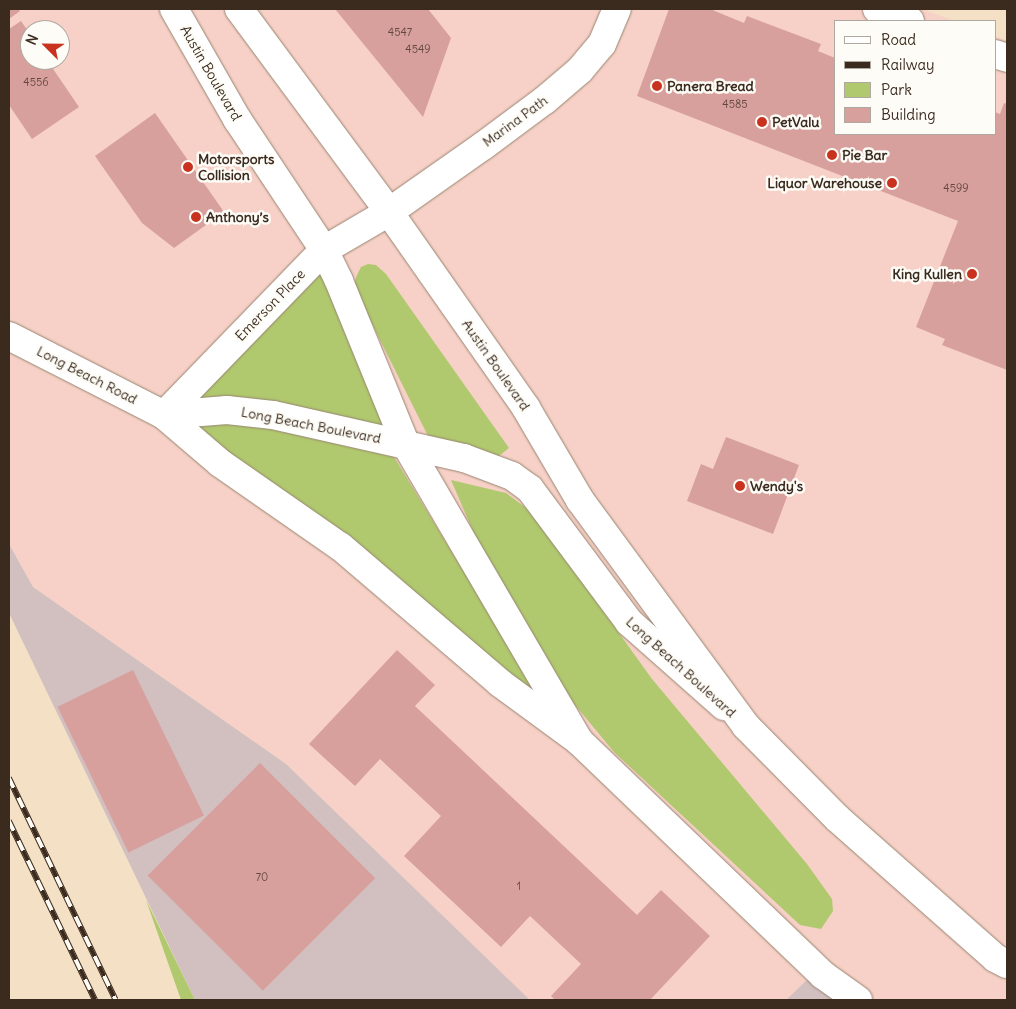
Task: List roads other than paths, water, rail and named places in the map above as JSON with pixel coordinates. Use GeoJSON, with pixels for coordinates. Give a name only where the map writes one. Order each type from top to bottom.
{"type":"FeatureCollection","features":[{"type":"Feature","properties":{"kind":"main road","name":"Austin Boulevard"},"geometry":{"type":"LineString","coordinates":[[174,9],[237,119],[324,250],[339,281],[405,443],[579,741]]}},
{"type":"Feature","properties":{"kind":"main road","name":"Austin Boulevard"},"geometry":{"type":"LineString","coordinates":[[239,9],[389,212],[526,408],[580,500],[746,726]]}},
{"type":"Feature","properties":{"kind":"main road","name":"Marina Path"},"geometry":{"type":"LineString","coordinates":[[389,212],[545,100],[580,70],[602,44],[617,9]]}},
{"type":"Feature","properties":{"kind":"main road"},"geometry":{"type":"LineString","coordinates":[[877,9],[907,20]]}},
{"type":"Feature","properties":{"kind":"main road","name":"Emerson Place"},"geometry":{"type":"LineString","coordinates":[[164,415],[324,250],[389,212]]}},
{"type":"Feature","properties":{"kind":"main road","name":"Long Beach Road"},"geometry":{"type":"LineString","coordinates":[[9,336],[164,415]]}},
{"type":"Feature","properties":{"kind":"main road","name":"Long Beach Boulevard"},"geometry":{"type":"LineString","coordinates":[[164,415],[244,411],[405,443],[491,467],[512,476],[530,489],[629,622],[746,726],[837,818],[995,958],[1007,964]]}},
{"type":"Feature","properties":{"kind":"main road"},"geometry":{"type":"LineString","coordinates":[[164,415],[220,463],[340,547],[500,683],[579,741],[823,975],[858,1000]]}},
{"type":"Feature","properties":{"kind":"railway"},"geometry":{"type":"LineString","coordinates":[[9,778],[116,1000]]}},
{"type":"Feature","properties":{"kind":"railway"},"geometry":{"type":"LineString","coordinates":[[9,821],[95,1000]]}},
{"type":"Feature","properties":{"kind":"place","name":"Panera Bread"},"geometry":{"type":"Point","coordinates":[657,86]}},
{"type":"Feature","properties":{"kind":"place","name":"PetValu"},"geometry":{"type":"Point","coordinates":[762,122]}},
{"type":"Feature","properties":{"kind":"place","name":"Pie Bar"},"geometry":{"type":"Point","coordinates":[832,155]}},
{"type":"Feature","properties":{"kind":"place","name":"Motorsports Collision"},"geometry":{"type":"Point","coordinates":[188,167]}},
{"type":"Feature","properties":{"kind":"place","name":"Liquor Warehouse"},"geometry":{"type":"Point","coordinates":[892,183]}},
{"type":"Feature","properties":{"kind":"place","name":"Anthony’s"},"geometry":{"type":"Point","coordinates":[196,217]}},
{"type":"Feature","properties":{"kind":"place","name":"King Kullen"},"geometry":{"type":"Point","coordinates":[972,274]}},
{"type":"Feature","properties":{"kind":"place","name":"Wendy's"},"geometry":{"type":"Point","coordinates":[740,486]}}]}
